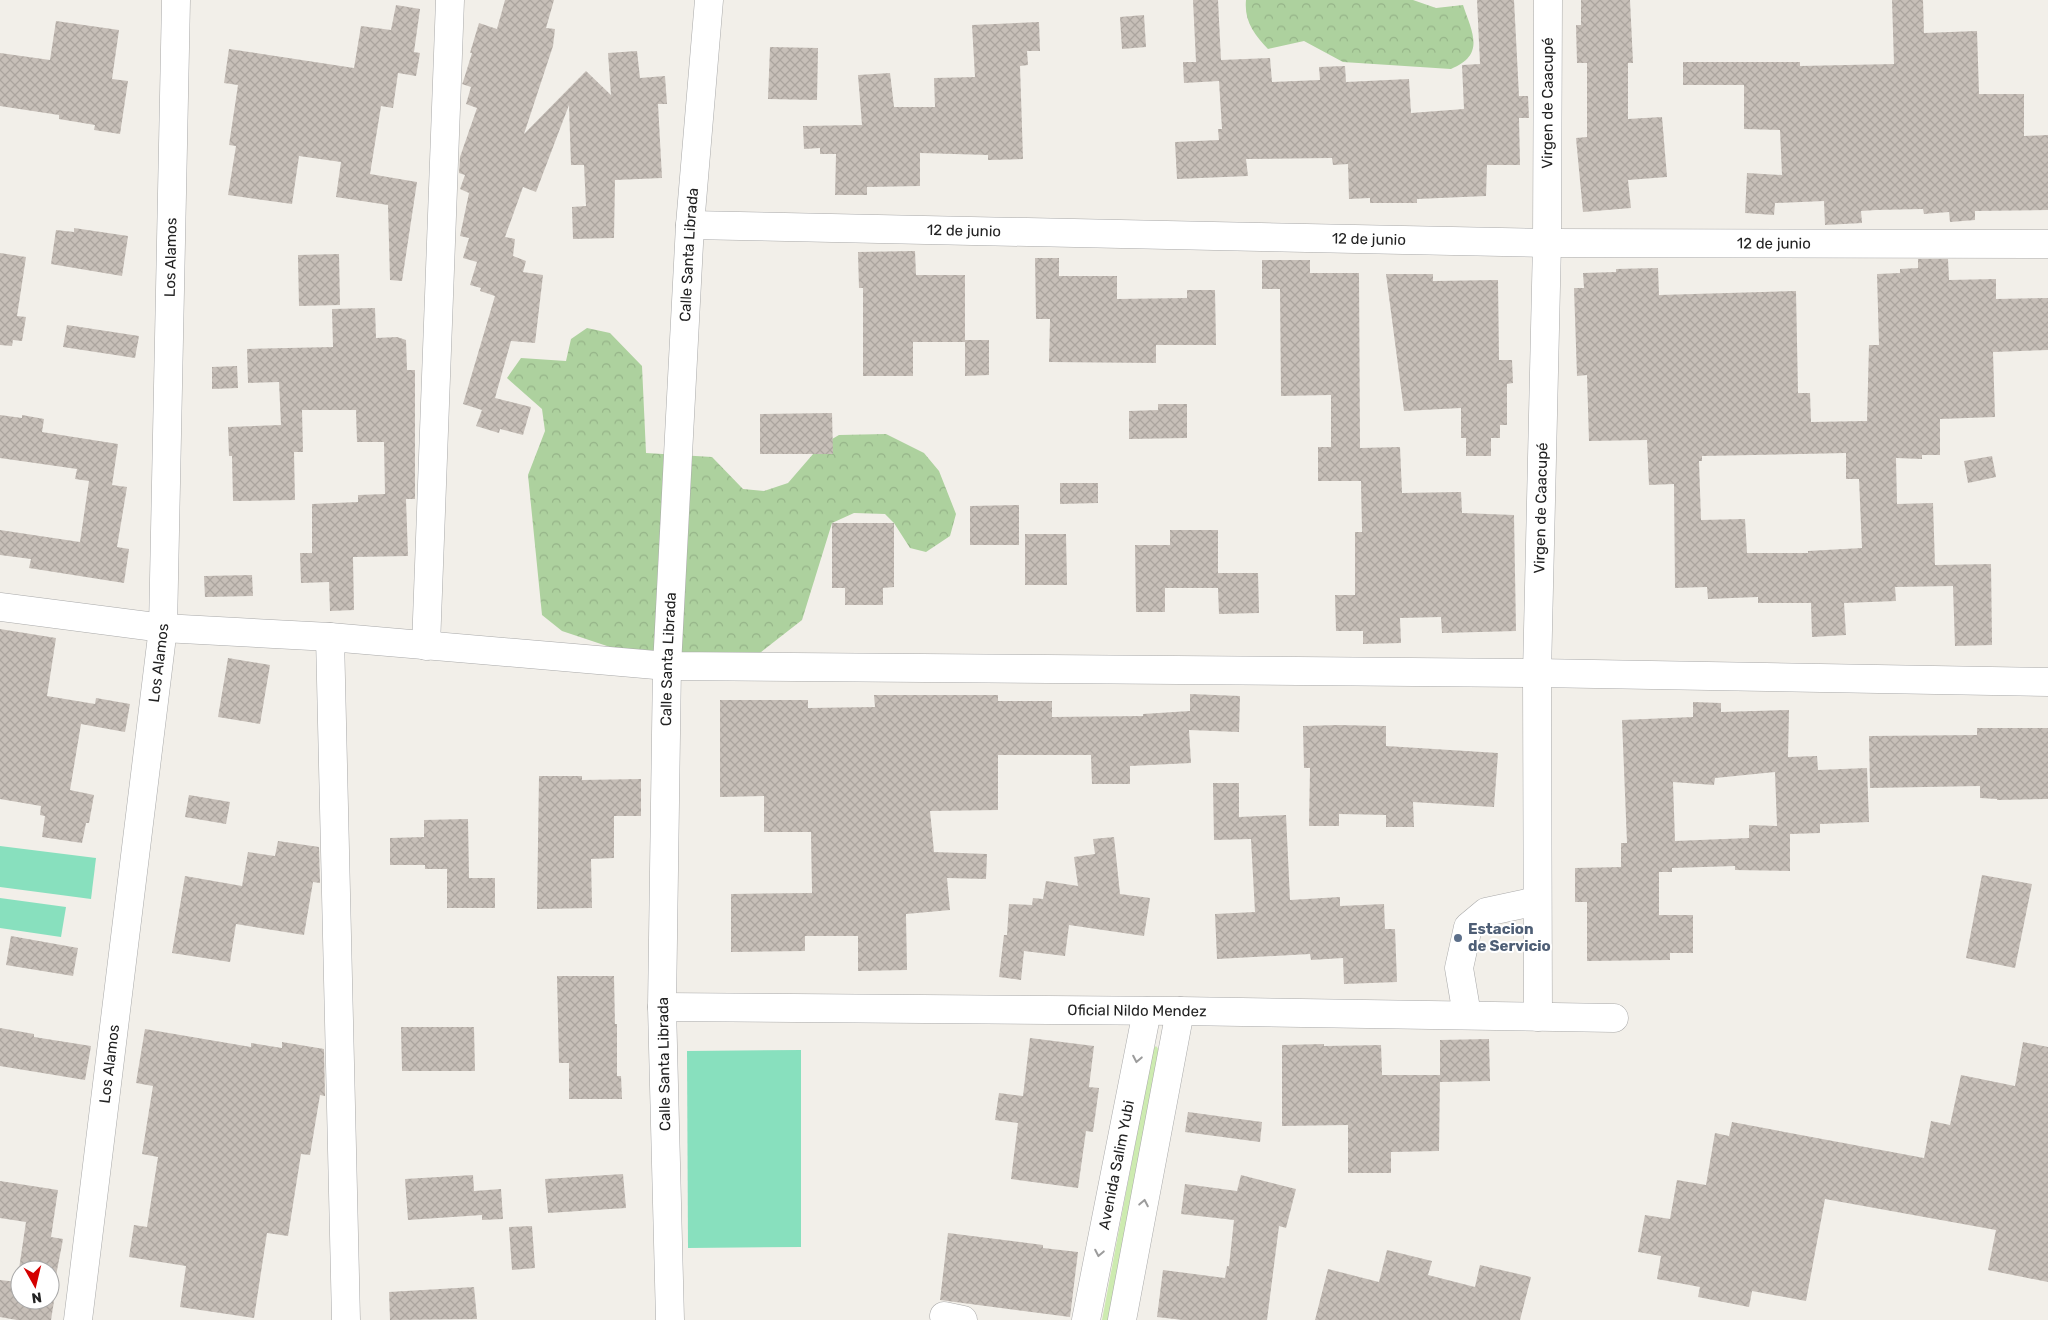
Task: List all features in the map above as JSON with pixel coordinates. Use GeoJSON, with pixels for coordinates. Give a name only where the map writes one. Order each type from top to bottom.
{"type":"FeatureCollection","features":[{"type":"Feature","properties":{"kind":"street","name":"Los Alamos"},"geometry":{"type":"LineString","coordinates":[[78,1320],[163,628],[176,0]]}},
{"type":"Feature","properties":{"kind":"street"},"geometry":{"type":"LineString","coordinates":[[426,646],[450,0]]}},
{"type":"Feature","properties":{"kind":"street","name":"Calle Santa Librada"},"geometry":{"type":"LineString","coordinates":[[670,1320],[662,1007],[667,666],[690,225],[710,0]]}},
{"type":"Feature","properties":{"kind":"street","name":"Virgen de Caacupé"},"geometry":{"type":"LineString","coordinates":[[1538,1017],[1538,673],[1547,242],[1548,0]]}},
{"type":"Feature","properties":{"kind":"street","name":"12 de junio"},"geometry":{"type":"LineString","coordinates":[[690,225],[1547,242],[2048,244]]}},
{"type":"Feature","properties":{"kind":"street"},"geometry":{"type":"LineString","coordinates":[[0,606],[163,628],[330,637],[667,666],[1538,673],[2048,682]]}},
{"type":"Feature","properties":{"kind":"street"},"geometry":{"type":"LineString","coordinates":[[330,637],[346,1320]]}},
{"type":"Feature","properties":{"kind":"street"},"geometry":{"type":"LineString","coordinates":[[1468,1015],[1459,968],[1468,927],[1486,912],[1537,901]]}},
{"type":"Feature","properties":{"kind":"street","name":"Oficial Nildo Mendez"},"geometry":{"type":"LineString","coordinates":[[662,1007],[1180,1011],[1614,1018]]}},
{"type":"Feature","properties":{"kind":"street","name":"Avenida Salim Yubi"},"geometry":{"type":"LineString","coordinates":[[1086,1320],[1147,1011]]}},
{"type":"Feature","properties":{"kind":"street"},"geometry":{"type":"LineString","coordinates":[[1122,1320],[1180,1011]]}},
{"type":"Feature","properties":{"kind":"green space"},"geometry":{"type":"Polygon","coordinates":[[[1246,0],[1413,0],[1436,8],[1463,5],[1472,33],[1473,50],[1469,57],[1451,69],[1343,62],[1304,41],[1268,49],[1258,38],[1248,21],[1246,0]]]}},
{"type":"Feature","properties":{"kind":"green space"},"geometry":{"type":"Polygon","coordinates":[[[587,328],[610,333],[642,366],[646,453],[712,457],[743,489],[764,491],[788,483],[820,446],[839,435],[886,434],[924,453],[939,471],[956,514],[950,536],[926,552],[910,548],[894,523],[885,514],[854,513],[832,523],[802,620],[742,667],[667,666],[562,631],[542,615],[528,475],[545,431],[542,409],[507,378],[521,358],[566,361],[571,339],[587,328]]]}},
{"type":"Feature","properties":{"kind":"green space"},"geometry":{"type":"Polygon","coordinates":[[[0,846],[96,858],[91,899],[0,887],[0,846]]]}},
{"type":"Feature","properties":{"kind":"green space"},"geometry":{"type":"Polygon","coordinates":[[[0,898],[66,907],[61,937],[0,928],[0,898]]]}},
{"type":"Feature","properties":{"kind":"green space"},"geometry":{"type":"Polygon","coordinates":[[[1156,1046],[1159,1050],[1108,1320],[1102,1320],[1153,1049],[1156,1046]]]}},
{"type":"Feature","properties":{"kind":"green space"},"geometry":{"type":"Polygon","coordinates":[[[801,1050],[801,1247],[688,1248],[687,1051],[801,1050]]]}},
{"type":"Feature","properties":{"kind":"building"},"geometry":{"type":"Polygon","coordinates":[[[505,0],[554,0],[546,28],[555,29],[553,46],[524,134],[586,71],[611,95],[608,53],[637,51],[640,78],[665,76],[667,104],[658,104],[662,178],[615,180],[614,238],[573,239],[572,207],[586,206],[584,165],[571,165],[569,105],[536,192],[523,187],[505,237],[515,239],[513,256],[526,261],[523,272],[543,275],[535,343],[511,341],[495,398],[531,407],[523,435],[500,429],[499,433],[476,426],[482,410],[463,404],[495,296],[480,291],[481,288],[470,285],[477,262],[463,258],[469,238],[460,236],[469,193],[460,189],[465,175],[459,173],[460,157],[477,108],[466,104],[471,87],[462,84],[479,23],[497,29],[505,0]]]}},
{"type":"Feature","properties":{"kind":"building"},"geometry":{"type":"Polygon","coordinates":[[[1193,0],[1218,0],[1221,60],[1270,58],[1272,82],[1320,80],[1319,67],[1345,66],[1346,82],[1409,79],[1411,113],[1464,109],[1462,65],[1480,64],[1477,0],[1514,0],[1519,96],[1528,96],[1529,118],[1519,118],[1520,165],[1487,165],[1486,196],[1417,199],[1417,203],[1370,203],[1370,198],[1349,199],[1348,164],[1333,165],[1332,158],[1246,159],[1248,176],[1177,179],[1175,142],[1219,140],[1218,129],[1222,129],[1219,81],[1184,83],[1183,62],[1196,62],[1193,0]]]}},
{"type":"Feature","properties":{"kind":"building"},"geometry":{"type":"Polygon","coordinates":[[[1581,0],[1630,0],[1633,63],[1628,63],[1628,119],[1662,117],[1667,177],[1628,180],[1631,208],[1583,212],[1576,138],[1587,137],[1587,63],[1577,63],[1576,25],[1581,25],[1581,0]]]}},
{"type":"Feature","properties":{"kind":"building"},"geometry":{"type":"Polygon","coordinates":[[[1892,0],[1923,0],[1924,33],[1977,31],[1979,94],[2024,94],[2024,136],[2048,135],[2048,210],[1975,211],[1975,220],[1950,222],[1949,212],[1924,214],[1923,209],[1861,211],[1862,223],[1825,225],[1824,201],[1775,203],[1774,215],[1745,213],[1747,173],[1782,175],[1780,130],[1744,129],[1744,85],[1683,85],[1683,62],[1800,62],[1800,66],[1894,64],[1892,0]]]}},
{"type":"Feature","properties":{"kind":"building"},"geometry":{"type":"Polygon","coordinates":[[[396,5],[420,9],[414,52],[420,53],[416,76],[398,73],[393,108],[381,106],[370,174],[417,182],[402,281],[390,280],[388,205],[336,197],[341,162],[299,156],[292,204],[228,195],[236,146],[229,145],[238,85],[224,83],[229,49],[354,68],[361,26],[391,30],[396,5]]]}},
{"type":"Feature","properties":{"kind":"building"},"geometry":{"type":"Polygon","coordinates":[[[1144,15],[1146,47],[1122,49],[1120,17],[1144,15]]]}},
{"type":"Feature","properties":{"kind":"building"},"geometry":{"type":"Polygon","coordinates":[[[56,21],[119,30],[112,79],[128,81],[120,134],[94,130],[95,125],[59,119],[59,115],[0,106],[0,53],[50,60],[56,21]]]}},
{"type":"Feature","properties":{"kind":"building"},"geometry":{"type":"Polygon","coordinates":[[[1039,22],[1040,51],[1027,51],[1028,65],[1020,66],[1023,159],[988,160],[988,155],[920,153],[920,186],[867,187],[867,195],[835,195],[836,154],[820,154],[820,148],[804,149],[803,126],[862,125],[858,75],[890,73],[894,107],[935,107],[934,78],[975,77],[972,25],[1039,22]]]}},
{"type":"Feature","properties":{"kind":"building"},"geometry":{"type":"Polygon","coordinates":[[[770,47],[818,48],[817,100],[768,99],[770,47]]]}},
{"type":"Feature","properties":{"kind":"building"},"geometry":{"type":"Polygon","coordinates":[[[74,228],[128,236],[122,276],[51,264],[56,230],[74,232],[74,228]]]}},
{"type":"Feature","properties":{"kind":"building"},"geometry":{"type":"Polygon","coordinates":[[[915,251],[916,275],[965,275],[965,340],[989,340],[989,375],[965,376],[965,342],[913,342],[913,376],[863,376],[863,288],[859,288],[858,252],[915,251]]]}},
{"type":"Feature","properties":{"kind":"building"},"geometry":{"type":"Polygon","coordinates":[[[0,253],[26,257],[17,316],[26,317],[22,341],[13,340],[12,346],[0,345],[0,253]]]}},
{"type":"Feature","properties":{"kind":"building"},"geometry":{"type":"Polygon","coordinates":[[[339,254],[340,305],[299,306],[298,255],[339,254]]]}},
{"type":"Feature","properties":{"kind":"building"},"geometry":{"type":"Polygon","coordinates":[[[1035,258],[1059,258],[1059,276],[1117,276],[1117,299],[1187,298],[1187,290],[1215,290],[1216,345],[1156,345],[1156,363],[1049,362],[1050,319],[1036,319],[1035,258]]]}},
{"type":"Feature","properties":{"kind":"building"},"geometry":{"type":"Polygon","coordinates":[[[1918,259],[1948,259],[1949,280],[1996,279],[1996,299],[2048,298],[2048,350],[1993,352],[1995,417],[1940,419],[1940,455],[1922,455],[1922,459],[1896,458],[1897,504],[1933,503],[1935,565],[1991,564],[1992,645],[1955,646],[1953,586],[1895,587],[1896,601],[1844,603],[1846,635],[1812,637],[1811,603],[1758,603],[1758,597],[1708,599],[1707,587],[1675,588],[1674,484],[1649,485],[1647,440],[1589,441],[1587,375],[1577,376],[1574,288],[1584,288],[1583,273],[1616,272],[1616,269],[1658,268],[1659,295],[1796,291],[1798,393],[1810,393],[1811,422],[1867,421],[1869,345],[1879,345],[1877,274],[1900,273],[1900,269],[1918,268],[1918,259]],[[1846,453],[1702,456],[1702,461],[1699,461],[1701,520],[1745,519],[1747,553],[1808,553],[1808,551],[1862,548],[1859,479],[1846,479],[1846,453]]]}},
{"type":"Feature","properties":{"kind":"building"},"geometry":{"type":"Polygon","coordinates":[[[1262,260],[1310,260],[1310,273],[1359,273],[1360,448],[1400,447],[1402,493],[1461,492],[1462,513],[1514,515],[1516,631],[1442,633],[1441,617],[1400,618],[1401,643],[1363,644],[1363,631],[1336,631],[1335,595],[1355,595],[1355,532],[1362,532],[1361,481],[1318,481],[1318,447],[1331,447],[1331,395],[1281,396],[1280,289],[1262,289],[1262,260]]]}},
{"type":"Feature","properties":{"kind":"building"},"geometry":{"type":"Polygon","coordinates":[[[1386,274],[1433,274],[1433,281],[1498,280],[1499,360],[1512,360],[1513,383],[1507,384],[1507,425],[1500,425],[1500,438],[1491,438],[1491,456],[1466,456],[1466,438],[1461,438],[1461,408],[1404,411],[1386,274]]]}},
{"type":"Feature","properties":{"kind":"building"},"geometry":{"type":"Polygon","coordinates":[[[375,308],[376,338],[397,337],[406,340],[407,370],[415,370],[415,499],[406,499],[408,556],[353,557],[354,610],[330,611],[329,582],[301,583],[300,553],[312,553],[312,504],[358,502],[358,495],[385,494],[384,442],[357,442],[356,410],[302,410],[303,452],[294,452],[295,500],[233,501],[232,456],[229,456],[228,427],[281,425],[279,382],[248,383],[247,349],[333,347],[332,309],[375,308]]]}},
{"type":"Feature","properties":{"kind":"building"},"geometry":{"type":"Polygon","coordinates":[[[67,325],[139,336],[135,358],[63,347],[67,325]]]}},
{"type":"Feature","properties":{"kind":"building"},"geometry":{"type":"Polygon","coordinates":[[[237,366],[238,388],[212,389],[212,367],[237,366]]]}},
{"type":"Feature","properties":{"kind":"building"},"geometry":{"type":"Polygon","coordinates":[[[1158,404],[1187,404],[1187,438],[1129,439],[1129,411],[1158,410],[1158,404]]]}},
{"type":"Feature","properties":{"kind":"building"},"geometry":{"type":"Polygon","coordinates":[[[832,413],[833,454],[760,454],[760,414],[832,413]]]}},
{"type":"Feature","properties":{"kind":"building"},"geometry":{"type":"Polygon","coordinates":[[[0,415],[22,418],[22,415],[44,419],[42,432],[118,444],[112,485],[127,487],[117,547],[129,549],[124,583],[29,568],[31,559],[0,555],[0,530],[80,542],[89,481],[75,479],[77,469],[0,458],[0,415]]]}},
{"type":"Feature","properties":{"kind":"building"},"geometry":{"type":"Polygon","coordinates":[[[1992,456],[1996,477],[1968,483],[1964,461],[1992,456]]]}},
{"type":"Feature","properties":{"kind":"building"},"geometry":{"type":"Polygon","coordinates":[[[1060,483],[1098,483],[1098,503],[1060,504],[1060,483]]]}},
{"type":"Feature","properties":{"kind":"building"},"geometry":{"type":"Polygon","coordinates":[[[1019,505],[1019,545],[970,545],[970,506],[1019,505]]]}},
{"type":"Feature","properties":{"kind":"building"},"geometry":{"type":"Polygon","coordinates":[[[832,523],[894,523],[894,587],[883,588],[883,605],[845,605],[845,588],[832,588],[832,523]]]}},
{"type":"Feature","properties":{"kind":"building"},"geometry":{"type":"Polygon","coordinates":[[[1170,530],[1218,530],[1218,573],[1258,573],[1259,613],[1219,614],[1218,588],[1165,588],[1165,612],[1136,612],[1135,545],[1170,545],[1170,530]]]}},
{"type":"Feature","properties":{"kind":"building"},"geometry":{"type":"Polygon","coordinates":[[[1025,534],[1066,534],[1067,585],[1025,585],[1025,534]]]}},
{"type":"Feature","properties":{"kind":"building"},"geometry":{"type":"Polygon","coordinates":[[[252,575],[253,596],[205,597],[204,576],[252,575]]]}},
{"type":"Feature","properties":{"kind":"building"},"geometry":{"type":"Polygon","coordinates":[[[0,629],[56,638],[47,696],[95,704],[96,698],[130,704],[125,732],[81,724],[70,790],[94,795],[89,823],[86,823],[82,843],[42,837],[45,816],[40,815],[41,806],[0,799],[0,629]]]}},
{"type":"Feature","properties":{"kind":"building"},"geometry":{"type":"Polygon","coordinates":[[[228,658],[270,665],[260,724],[218,717],[228,658]]]}},
{"type":"Feature","properties":{"kind":"building"},"geometry":{"type":"Polygon","coordinates":[[[1190,694],[1240,696],[1239,732],[1189,730],[1191,763],[1130,766],[1130,784],[1092,784],[1091,755],[998,755],[998,810],[930,811],[934,852],[987,854],[986,879],[947,878],[950,910],[906,914],[907,970],[858,971],[858,936],[805,936],[805,951],[731,952],[731,894],[812,893],[811,832],[764,832],[764,796],[720,797],[720,700],[808,700],[808,708],[875,707],[874,695],[998,695],[998,701],[1052,701],[1052,717],[1143,716],[1143,714],[1190,711],[1190,694]]]}},
{"type":"Feature","properties":{"kind":"building"},"geometry":{"type":"Polygon","coordinates":[[[1693,702],[1721,703],[1721,712],[1789,710],[1788,757],[1817,756],[1818,770],[1867,768],[1869,822],[1820,824],[1820,833],[1790,834],[1790,871],[1735,870],[1735,866],[1672,868],[1672,872],[1659,872],[1659,915],[1693,915],[1693,953],[1670,953],[1670,960],[1587,961],[1587,902],[1575,902],[1575,868],[1621,867],[1621,843],[1627,843],[1622,720],[1693,717],[1693,702]],[[1775,772],[1715,778],[1714,785],[1673,782],[1675,841],[1749,838],[1749,825],[1777,826],[1775,772]]]}},
{"type":"Feature","properties":{"kind":"building"},"geometry":{"type":"Polygon","coordinates":[[[1303,726],[1386,726],[1386,746],[1498,753],[1494,807],[1413,802],[1414,827],[1386,827],[1386,815],[1339,814],[1339,826],[1309,826],[1310,768],[1304,768],[1303,726]]]}},
{"type":"Feature","properties":{"kind":"building"},"geometry":{"type":"Polygon","coordinates":[[[1977,728],[2048,728],[2048,799],[1997,800],[1980,798],[1980,786],[1870,788],[1869,736],[1977,735],[1977,728]]]}},
{"type":"Feature","properties":{"kind":"building"},"geometry":{"type":"Polygon","coordinates":[[[539,776],[582,776],[582,780],[641,779],[641,816],[614,816],[614,858],[591,859],[592,908],[537,909],[539,776]]]}},
{"type":"Feature","properties":{"kind":"building"},"geometry":{"type":"Polygon","coordinates":[[[1213,783],[1239,783],[1239,817],[1286,815],[1290,900],[1340,897],[1340,906],[1384,904],[1385,929],[1395,929],[1397,982],[1344,984],[1343,958],[1311,960],[1310,954],[1217,959],[1215,914],[1255,912],[1251,839],[1214,840],[1213,783]]]}},
{"type":"Feature","properties":{"kind":"building"},"geometry":{"type":"Polygon","coordinates":[[[189,795],[230,802],[226,824],[185,817],[189,795]]]}},
{"type":"Feature","properties":{"kind":"building"},"geometry":{"type":"Polygon","coordinates":[[[468,819],[469,878],[495,878],[495,908],[447,908],[447,869],[425,869],[425,865],[390,865],[390,838],[424,837],[424,820],[468,819]]]}},
{"type":"Feature","properties":{"kind":"building"},"geometry":{"type":"Polygon","coordinates":[[[1114,837],[1120,894],[1150,898],[1144,936],[1069,925],[1065,956],[1024,951],[1021,980],[999,977],[1004,935],[1007,935],[1009,904],[1032,905],[1033,898],[1043,899],[1046,881],[1078,886],[1074,857],[1095,854],[1093,839],[1114,837]]]}},
{"type":"Feature","properties":{"kind":"building"},"geometry":{"type":"Polygon","coordinates":[[[278,841],[319,847],[320,883],[313,882],[304,935],[236,924],[230,962],[172,953],[185,876],[242,886],[248,852],[275,856],[278,841]]]}},
{"type":"Feature","properties":{"kind":"building"},"geometry":{"type":"Polygon","coordinates":[[[1982,875],[2032,884],[2015,968],[1966,958],[1982,875]]]}},
{"type":"Feature","properties":{"kind":"building"},"geometry":{"type":"Polygon","coordinates":[[[11,936],[78,948],[73,976],[6,965],[11,936]]]}},
{"type":"Feature","properties":{"kind":"building"},"geometry":{"type":"Polygon","coordinates":[[[557,976],[614,976],[615,1024],[617,1024],[617,1076],[621,1076],[622,1099],[569,1099],[569,1063],[559,1063],[557,976]]]}},
{"type":"Feature","properties":{"kind":"building"},"geometry":{"type":"Polygon","coordinates":[[[401,1027],[474,1027],[475,1071],[402,1071],[401,1027]]]}},
{"type":"Feature","properties":{"kind":"building"},"geometry":{"type":"Polygon","coordinates":[[[0,1028],[34,1034],[34,1037],[91,1046],[85,1080],[0,1066],[0,1028]]]}},
{"type":"Feature","properties":{"kind":"building"},"geometry":{"type":"Polygon","coordinates":[[[145,1029],[251,1047],[251,1043],[282,1048],[282,1042],[324,1049],[325,1096],[320,1095],[310,1155],[301,1154],[288,1236],[267,1233],[254,1318],[180,1307],[186,1266],[129,1257],[134,1225],[147,1227],[158,1157],[142,1154],[153,1086],[136,1083],[145,1029]]]}},
{"type":"Feature","properties":{"kind":"building"},"geometry":{"type":"Polygon","coordinates":[[[1030,1038],[1094,1046],[1089,1087],[1099,1088],[1093,1132],[1086,1131],[1078,1188],[1011,1179],[1018,1123],[995,1120],[999,1093],[1023,1096],[1030,1038]]]}},
{"type":"Feature","properties":{"kind":"building"},"geometry":{"type":"Polygon","coordinates":[[[1489,1039],[1490,1081],[1440,1082],[1440,1040],[1489,1039]]]}},
{"type":"Feature","properties":{"kind":"building"},"geometry":{"type":"Polygon","coordinates":[[[2023,1042],[2048,1047],[2048,1282],[1988,1270],[1996,1230],[1825,1199],[1806,1301],[1752,1291],[1749,1307],[1698,1297],[1700,1287],[1657,1279],[1661,1256],[1638,1252],[1645,1215],[1670,1219],[1677,1180],[1706,1185],[1715,1133],[1729,1136],[1732,1122],[1924,1158],[1931,1121],[1950,1125],[1961,1075],[2015,1086],[2023,1042]]]}},
{"type":"Feature","properties":{"kind":"building"},"geometry":{"type":"Polygon","coordinates":[[[1324,1044],[1324,1046],[1381,1045],[1382,1075],[1440,1075],[1439,1151],[1391,1152],[1391,1173],[1348,1173],[1348,1125],[1282,1126],[1282,1045],[1324,1044]]]}},
{"type":"Feature","properties":{"kind":"building"},"geometry":{"type":"Polygon","coordinates":[[[1188,1112],[1262,1122],[1260,1142],[1185,1132],[1188,1112]]]}},
{"type":"Feature","properties":{"kind":"building"},"geometry":{"type":"Polygon","coordinates":[[[623,1174],[626,1208],[548,1213],[545,1179],[623,1174]]]}},
{"type":"Feature","properties":{"kind":"building"},"geometry":{"type":"Polygon","coordinates":[[[473,1175],[474,1191],[501,1189],[503,1219],[482,1220],[482,1215],[408,1220],[405,1179],[473,1175]]]}},
{"type":"Feature","properties":{"kind":"building"},"geometry":{"type":"Polygon","coordinates":[[[1241,1175],[1296,1189],[1286,1228],[1279,1226],[1267,1320],[1183,1320],[1157,1317],[1163,1270],[1225,1278],[1227,1266],[1229,1266],[1234,1220],[1181,1214],[1185,1184],[1237,1191],[1241,1175]]]}},
{"type":"Feature","properties":{"kind":"building"},"geometry":{"type":"Polygon","coordinates":[[[0,1181],[58,1190],[51,1237],[63,1239],[59,1260],[20,1260],[26,1222],[0,1218],[0,1181]]]}},
{"type":"Feature","properties":{"kind":"building"},"geometry":{"type":"Polygon","coordinates":[[[532,1226],[535,1268],[512,1270],[509,1227],[532,1226]]]}},
{"type":"Feature","properties":{"kind":"building"},"geometry":{"type":"Polygon","coordinates":[[[948,1233],[1043,1245],[1043,1248],[1078,1252],[1070,1317],[940,1300],[948,1233]]]}},
{"type":"Feature","properties":{"kind":"building"},"geometry":{"type":"Polygon","coordinates":[[[1387,1250],[1432,1261],[1428,1275],[1475,1287],[1480,1265],[1531,1277],[1520,1320],[1315,1320],[1328,1269],[1379,1282],[1387,1250]]]}},
{"type":"Feature","properties":{"kind":"building"},"geometry":{"type":"Polygon","coordinates":[[[0,1280],[10,1281],[10,1310],[53,1310],[51,1320],[17,1320],[0,1317],[0,1280]]]}},
{"type":"Feature","properties":{"kind":"building"},"geometry":{"type":"Polygon","coordinates":[[[474,1287],[477,1319],[390,1320],[389,1292],[474,1287]]]}},
{"type":"Feature","properties":{"kind":"place","name":"Estacion de Servicio"},"geometry":{"type":"Point","coordinates":[1458,938]}}]}
